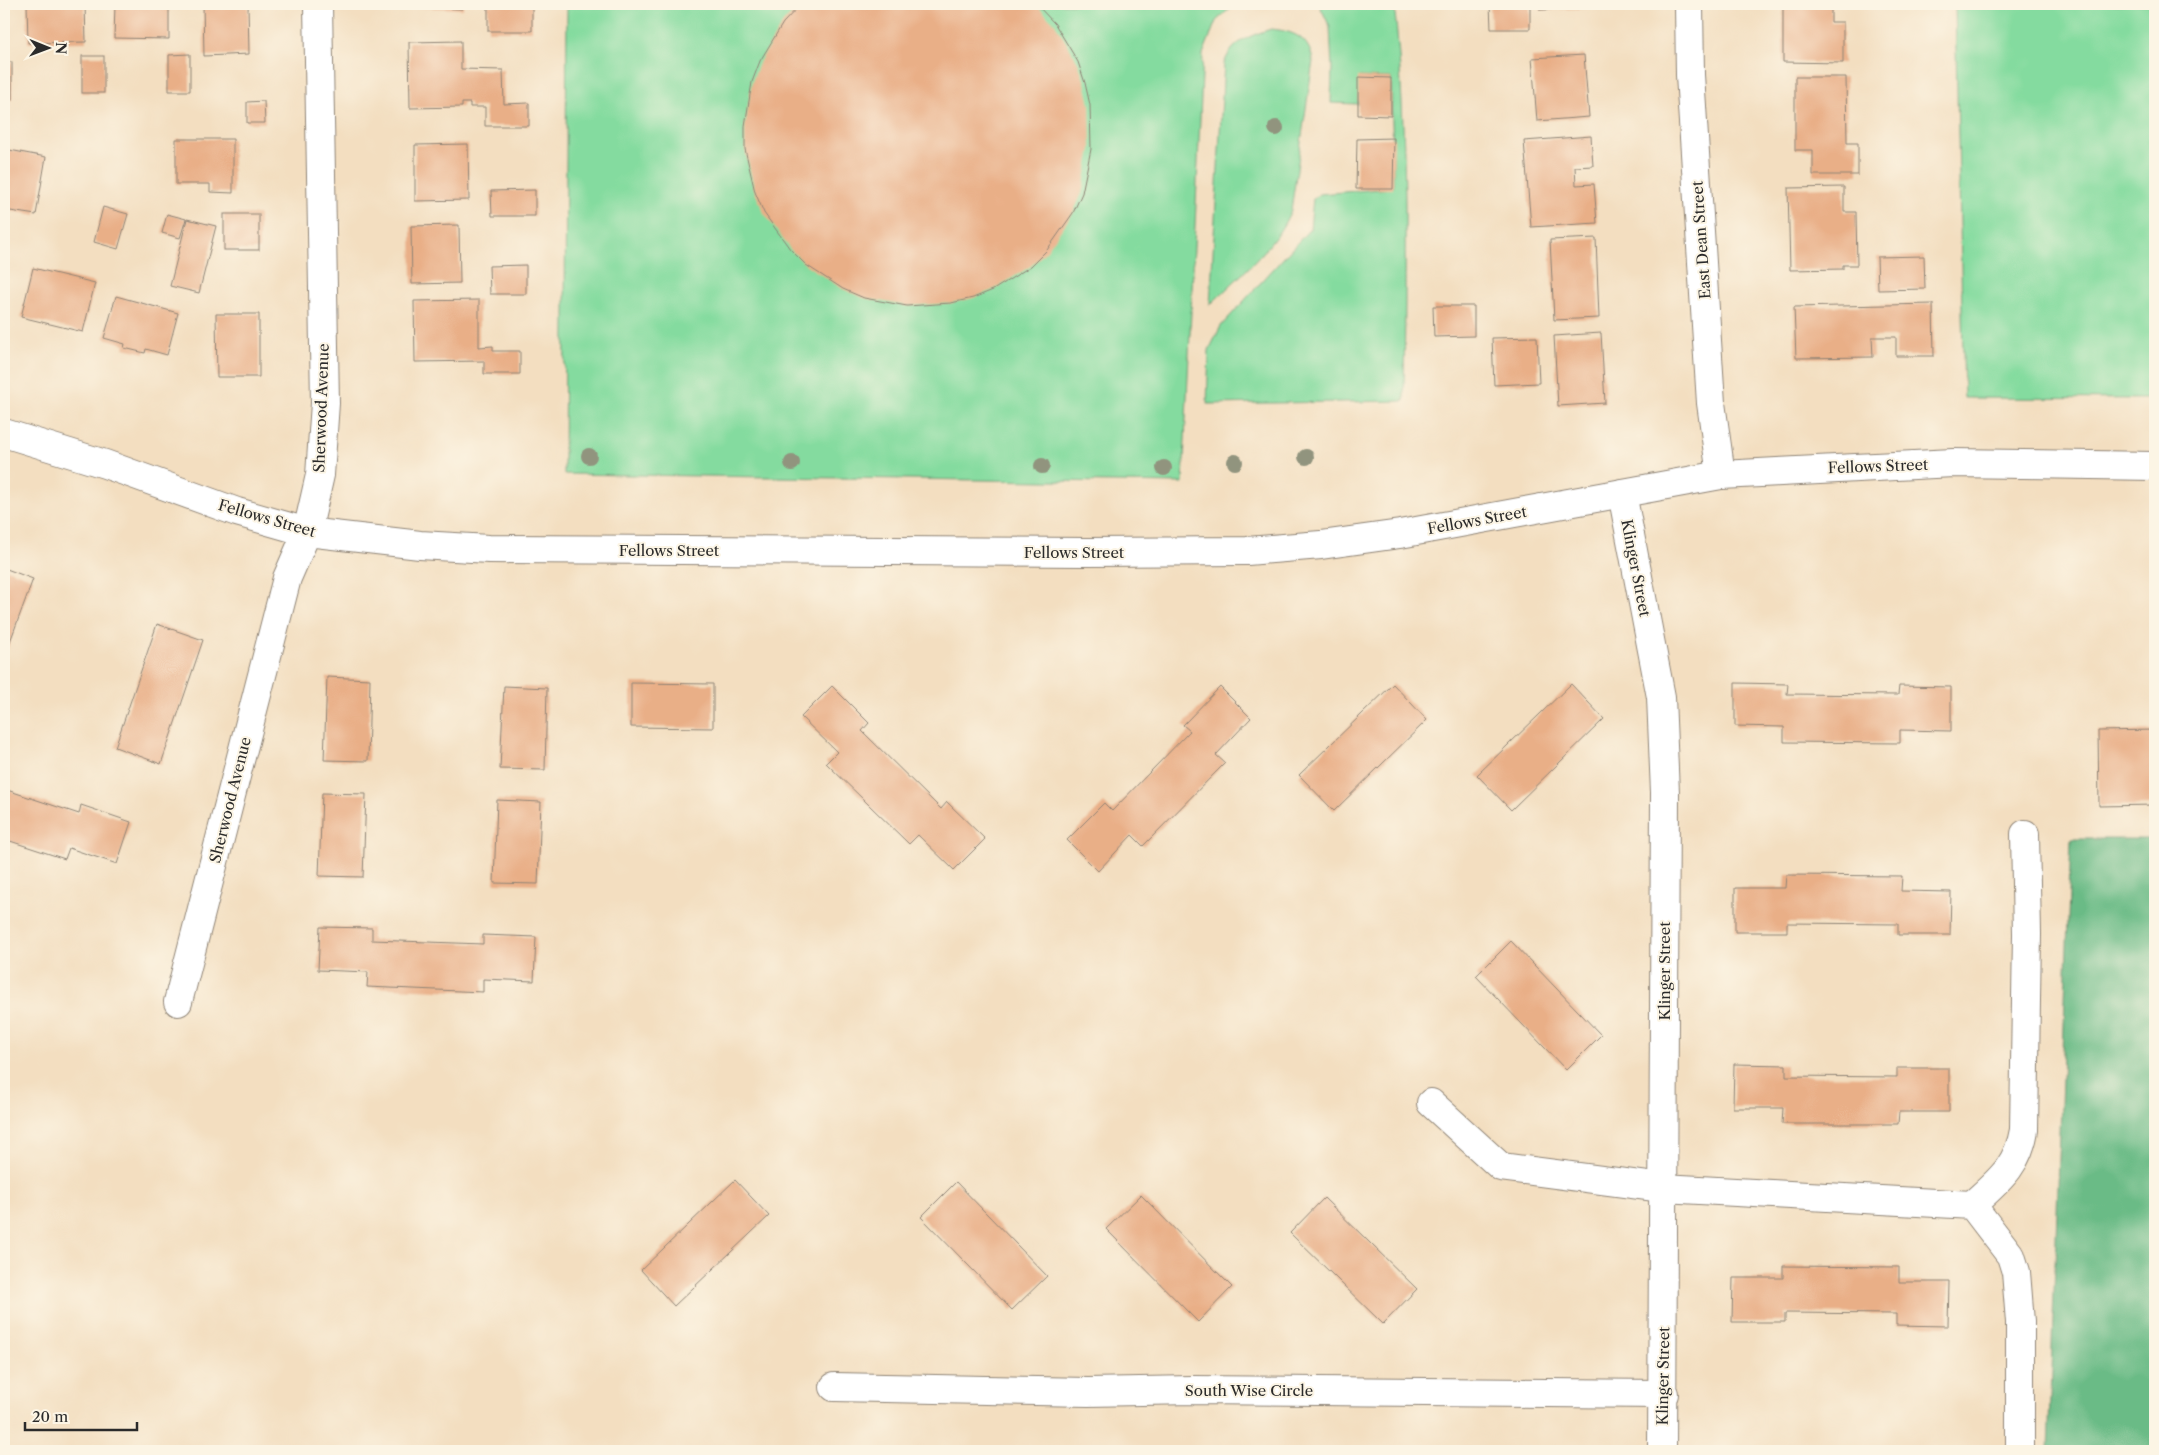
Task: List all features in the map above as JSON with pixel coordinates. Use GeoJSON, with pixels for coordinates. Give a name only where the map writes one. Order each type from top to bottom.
{"type":"FeatureCollection","features":[{"type":"Feature","properties":{"kind":"street","name":"Sherwood Avenue"},"geometry":{"type":"LineString","coordinates":[[178,1002],[287,578],[307,532],[320,475],[325,402],[318,4]]}},
{"type":"Feature","properties":{"kind":"street","name":"East Dean Street"},"geometry":{"type":"LineString","coordinates":[[1689,4],[1690,75],[1711,403],[1721,475]]}},
{"type":"Feature","properties":{"kind":"street","name":"Fellows Street"},"geometry":{"type":"LineString","coordinates":[[4,432],[105,464],[237,512],[307,532],[420,546],[489,549],[1247,551],[1321,545],[1400,534],[1721,475],[1953,463],[2155,466]]}},
{"type":"Feature","properties":{"kind":"street","name":"Klinger Street"},"geometry":{"type":"LineString","coordinates":[[1622,494],[1661,697],[1665,793],[1664,1394],[1662,1451]]}},
{"type":"Feature","properties":{"kind":"street"},"geometry":{"type":"LineString","coordinates":[[1431,1103],[1501,1167],[1663,1188],[1972,1205],[2015,1162],[2022,1147],[2024,1130],[2027,934],[2025,834]]}},
{"type":"Feature","properties":{"kind":"street"},"geometry":{"type":"LineString","coordinates":[[1972,1205],[2011,1256],[2016,1272],[2020,1322],[2020,1451]]}},
{"type":"Feature","properties":{"kind":"street","name":"South Wise Circle"},"geometry":{"type":"LineString","coordinates":[[834,1387],[1088,1392],[1193,1390],[1664,1394]]}},
{"type":"Feature","properties":{"kind":"green space"},"geometry":{"type":"Polygon","coordinates":[[[567,4],[1235,4],[1216,21],[1203,54],[1183,483],[564,474],[567,4]]]}},
{"type":"Feature","properties":{"kind":"green space"},"geometry":{"type":"Polygon","coordinates":[[[1319,4],[1394,4],[1399,54],[1404,153],[1404,401],[1207,404],[1209,350],[1221,326],[1310,229],[1313,199],[1319,194],[1393,188],[1391,78],[1359,77],[1358,104],[1331,103],[1330,27],[1319,4]]]}},
{"type":"Feature","properties":{"kind":"green space"},"geometry":{"type":"Polygon","coordinates":[[[1955,4],[2155,4],[2155,399],[1964,398],[1955,4]]]}},
{"type":"Feature","properties":{"kind":"green space"},"geometry":{"type":"Polygon","coordinates":[[[1271,29],[1286,31],[1299,37],[1308,46],[1313,61],[1291,210],[1276,237],[1266,249],[1210,305],[1224,64],[1227,56],[1243,40],[1271,29]]]}},
{"type":"Feature","properties":{"kind":"green space"},"geometry":{"type":"Polygon","coordinates":[[[2071,839],[2155,839],[2155,1451],[2048,1451],[2071,839]]]}},
{"type":"Feature","properties":{"kind":"building"},"geometry":{"type":"Polygon","coordinates":[[[27,4],[85,4],[86,42],[28,43],[27,4]]]}},
{"type":"Feature","properties":{"kind":"building"},"geometry":{"type":"Polygon","coordinates":[[[115,4],[169,4],[169,39],[114,38],[115,4]]]}},
{"type":"Feature","properties":{"kind":"building"},"geometry":{"type":"Polygon","coordinates":[[[203,4],[248,4],[249,54],[204,56],[203,4]]]}},
{"type":"Feature","properties":{"kind":"building"},"geometry":{"type":"Polygon","coordinates":[[[413,4],[463,4],[463,9],[413,7],[413,4]]]}},
{"type":"Feature","properties":{"kind":"building"},"geometry":{"type":"Polygon","coordinates":[[[801,4],[1036,4],[1055,24],[1078,62],[1085,83],[1090,105],[1091,149],[1082,193],[1073,213],[1047,250],[1031,266],[993,290],[973,298],[951,303],[907,306],[864,298],[843,289],[806,265],[790,249],[764,213],[755,192],[745,149],[745,126],[752,82],[760,61],[783,23],[801,4]]]}},
{"type":"Feature","properties":{"kind":"building"},"geometry":{"type":"Polygon","coordinates":[[[1490,4],[1530,4],[1530,29],[1491,29],[1490,4]]]}},
{"type":"Feature","properties":{"kind":"building"},"geometry":{"type":"Polygon","coordinates":[[[1540,4],[1591,4],[1592,8],[1540,10],[1540,4]]]}},
{"type":"Feature","properties":{"kind":"building"},"geometry":{"type":"Polygon","coordinates":[[[1783,4],[1831,4],[1831,22],[1843,22],[1843,63],[1783,62],[1783,4]]]}},
{"type":"Feature","properties":{"kind":"building"},"geometry":{"type":"Polygon","coordinates":[[[488,5],[532,5],[532,31],[488,31],[488,5]]]}},
{"type":"Feature","properties":{"kind":"building"},"geometry":{"type":"Polygon","coordinates":[[[461,41],[461,69],[503,70],[504,104],[529,103],[529,126],[485,126],[485,107],[470,107],[470,103],[462,103],[462,107],[410,108],[409,42],[461,41]]]}},
{"type":"Feature","properties":{"kind":"building"},"geometry":{"type":"Polygon","coordinates":[[[190,54],[190,91],[169,91],[169,55],[190,54]]]}},
{"type":"Feature","properties":{"kind":"building"},"geometry":{"type":"Polygon","coordinates":[[[1584,55],[1589,117],[1537,121],[1532,58],[1584,55]]]}},
{"type":"Feature","properties":{"kind":"building"},"geometry":{"type":"Polygon","coordinates":[[[82,56],[104,56],[104,93],[82,93],[82,56]]]}},
{"type":"Feature","properties":{"kind":"building"},"geometry":{"type":"Polygon","coordinates":[[[4,62],[12,62],[12,100],[4,100],[4,62]]]}},
{"type":"Feature","properties":{"kind":"building"},"geometry":{"type":"Polygon","coordinates":[[[1358,77],[1391,78],[1391,116],[1358,115],[1358,77]]]}},
{"type":"Feature","properties":{"kind":"building"},"geometry":{"type":"Polygon","coordinates":[[[1795,77],[1846,77],[1847,143],[1858,143],[1858,175],[1813,175],[1813,150],[1795,150],[1795,77]]]}},
{"type":"Feature","properties":{"kind":"building"},"geometry":{"type":"Polygon","coordinates":[[[264,101],[265,123],[247,123],[247,102],[264,101]]]}},
{"type":"Feature","properties":{"kind":"building"},"geometry":{"type":"Polygon","coordinates":[[[1591,136],[1593,166],[1575,167],[1576,185],[1594,184],[1597,223],[1531,227],[1524,141],[1591,136]]]}},
{"type":"Feature","properties":{"kind":"building"},"geometry":{"type":"Polygon","coordinates":[[[1394,138],[1393,189],[1356,189],[1357,139],[1394,138]]]}},
{"type":"Feature","properties":{"kind":"building"},"geometry":{"type":"Polygon","coordinates":[[[176,139],[233,139],[233,193],[210,192],[210,184],[176,184],[176,139]]]}},
{"type":"Feature","properties":{"kind":"building"},"geometry":{"type":"Polygon","coordinates":[[[468,144],[469,200],[415,201],[415,145],[468,144]]]}},
{"type":"Feature","properties":{"kind":"building"},"geometry":{"type":"Polygon","coordinates":[[[4,149],[46,157],[36,215],[4,210],[4,149]]]}},
{"type":"Feature","properties":{"kind":"building"},"geometry":{"type":"Polygon","coordinates":[[[1844,187],[1844,212],[1856,212],[1857,265],[1843,265],[1843,269],[1790,270],[1788,188],[1844,187]]]}},
{"type":"Feature","properties":{"kind":"building"},"geometry":{"type":"Polygon","coordinates":[[[535,190],[535,216],[492,216],[491,191],[535,190]]]}},
{"type":"Feature","properties":{"kind":"building"},"geometry":{"type":"Polygon","coordinates":[[[103,207],[128,214],[118,249],[94,242],[103,207]]]}},
{"type":"Feature","properties":{"kind":"building"},"geometry":{"type":"Polygon","coordinates":[[[167,214],[186,219],[180,238],[162,233],[167,214]]]}},
{"type":"Feature","properties":{"kind":"building"},"geometry":{"type":"Polygon","coordinates":[[[224,214],[259,214],[259,250],[224,250],[224,214]]]}},
{"type":"Feature","properties":{"kind":"building"},"geometry":{"type":"Polygon","coordinates":[[[187,219],[216,226],[199,293],[170,286],[187,219]]]}},
{"type":"Feature","properties":{"kind":"building"},"geometry":{"type":"Polygon","coordinates":[[[459,225],[460,283],[412,284],[411,226],[459,225]]]}},
{"type":"Feature","properties":{"kind":"building"},"geometry":{"type":"Polygon","coordinates":[[[1596,238],[1599,318],[1554,320],[1550,240],[1596,238]]]}},
{"type":"Feature","properties":{"kind":"building"},"geometry":{"type":"Polygon","coordinates":[[[1924,256],[1925,289],[1878,290],[1877,257],[1924,256]]]}},
{"type":"Feature","properties":{"kind":"building"},"geometry":{"type":"Polygon","coordinates":[[[526,265],[526,294],[490,294],[489,266],[526,265]]]}},
{"type":"Feature","properties":{"kind":"building"},"geometry":{"type":"Polygon","coordinates":[[[33,268],[95,283],[83,332],[21,317],[33,268]]]}},
{"type":"Feature","properties":{"kind":"building"},"geometry":{"type":"Polygon","coordinates":[[[116,296],[178,313],[167,355],[146,349],[145,353],[124,348],[125,344],[104,338],[116,296]]]}},
{"type":"Feature","properties":{"kind":"building"},"geometry":{"type":"Polygon","coordinates":[[[479,300],[479,347],[493,346],[493,351],[520,351],[520,374],[484,374],[484,361],[415,362],[414,301],[479,300]]]}},
{"type":"Feature","properties":{"kind":"building"},"geometry":{"type":"Polygon","coordinates":[[[1933,304],[1934,356],[1896,356],[1896,337],[1872,337],[1873,357],[1796,358],[1794,307],[1933,304]]]}},
{"type":"Feature","properties":{"kind":"building"},"geometry":{"type":"Polygon","coordinates":[[[1433,306],[1474,306],[1474,336],[1434,337],[1433,306]]]}},
{"type":"Feature","properties":{"kind":"building"},"geometry":{"type":"Polygon","coordinates":[[[216,314],[259,314],[259,377],[217,377],[216,314]]]}},
{"type":"Feature","properties":{"kind":"building"},"geometry":{"type":"Polygon","coordinates":[[[1601,333],[1605,403],[1558,406],[1554,336],[1601,333]]]}},
{"type":"Feature","properties":{"kind":"building"},"geometry":{"type":"Polygon","coordinates":[[[1537,337],[1539,383],[1494,385],[1492,338],[1537,337]]]}},
{"type":"Feature","properties":{"kind":"building"},"geometry":{"type":"Polygon","coordinates":[[[4,568],[33,579],[4,658],[4,568]]]}},
{"type":"Feature","properties":{"kind":"building"},"geometry":{"type":"Polygon","coordinates":[[[157,624],[203,640],[161,764],[115,747],[157,624]]]}},
{"type":"Feature","properties":{"kind":"building"},"geometry":{"type":"Polygon","coordinates":[[[327,677],[370,679],[368,761],[324,760],[327,677]]]}},
{"type":"Feature","properties":{"kind":"building"},"geometry":{"type":"Polygon","coordinates":[[[631,683],[713,684],[713,728],[631,727],[631,683]]]}},
{"type":"Feature","properties":{"kind":"building"},"geometry":{"type":"Polygon","coordinates":[[[1735,683],[1788,684],[1787,694],[1898,695],[1899,686],[1951,687],[1951,731],[1900,730],[1900,743],[1784,742],[1784,727],[1735,726],[1735,683]]]}},
{"type":"Feature","properties":{"kind":"building"},"geometry":{"type":"Polygon","coordinates":[[[1393,684],[1427,720],[1334,811],[1299,775],[1393,684]]]}},
{"type":"Feature","properties":{"kind":"building"},"geometry":{"type":"Polygon","coordinates":[[[1571,684],[1604,719],[1511,810],[1477,775],[1571,684]]]}},
{"type":"Feature","properties":{"kind":"building"},"geometry":{"type":"Polygon","coordinates":[[[504,686],[547,688],[545,770],[500,769],[504,686]]]}},
{"type":"Feature","properties":{"kind":"building"},"geometry":{"type":"Polygon","coordinates":[[[832,686],[869,723],[862,731],[941,809],[947,802],[985,839],[954,870],[918,835],[909,844],[826,763],[837,752],[801,717],[832,686]]]}},
{"type":"Feature","properties":{"kind":"building"},"geometry":{"type":"Polygon","coordinates":[[[1220,687],[1251,718],[1216,755],[1225,763],[1143,846],[1132,835],[1098,871],[1067,840],[1104,803],[1112,811],[1190,731],[1183,725],[1220,687]]]}},
{"type":"Feature","properties":{"kind":"building"},"geometry":{"type":"Polygon","coordinates":[[[2155,730],[2155,805],[2099,806],[2098,731],[2155,730]]]}},
{"type":"Feature","properties":{"kind":"building"},"geometry":{"type":"Polygon","coordinates":[[[4,789],[79,814],[81,805],[131,822],[117,864],[69,848],[65,859],[4,839],[4,789]]]}},
{"type":"Feature","properties":{"kind":"building"},"geometry":{"type":"Polygon","coordinates":[[[322,793],[366,794],[363,877],[319,876],[322,793]]]}},
{"type":"Feature","properties":{"kind":"building"},"geometry":{"type":"Polygon","coordinates":[[[497,800],[541,802],[538,884],[494,883],[497,800]]]}},
{"type":"Feature","properties":{"kind":"building"},"geometry":{"type":"Polygon","coordinates":[[[1786,875],[1902,876],[1901,891],[1951,892],[1950,935],[1898,935],[1898,924],[1787,923],[1787,932],[1735,932],[1735,888],[1785,888],[1786,875]]]}},
{"type":"Feature","properties":{"kind":"building"},"geometry":{"type":"Polygon","coordinates":[[[320,927],[372,928],[372,940],[483,944],[483,935],[536,937],[534,981],[483,979],[483,992],[367,987],[368,972],[318,970],[320,927]]]}},
{"type":"Feature","properties":{"kind":"building"},"geometry":{"type":"Polygon","coordinates":[[[1511,941],[1601,1035],[1566,1070],[1476,976],[1511,941]]]}},
{"type":"Feature","properties":{"kind":"building"},"geometry":{"type":"Polygon","coordinates":[[[1734,1064],[1786,1065],[1786,1076],[1897,1077],[1897,1068],[1949,1068],[1949,1112],[1899,1112],[1898,1124],[1782,1124],[1783,1108],[1733,1108],[1734,1064]]]}},
{"type":"Feature","properties":{"kind":"building"},"geometry":{"type":"Polygon","coordinates":[[[735,1180],[769,1216],[674,1306],[641,1270],[735,1180]]]}},
{"type":"Feature","properties":{"kind":"building"},"geometry":{"type":"Polygon","coordinates":[[[956,1182],[1047,1276],[1012,1310],[921,1217],[956,1182]]]}},
{"type":"Feature","properties":{"kind":"building"},"geometry":{"type":"Polygon","coordinates":[[[1141,1195],[1232,1287],[1198,1322],[1106,1229],[1141,1195]]]}},
{"type":"Feature","properties":{"kind":"building"},"geometry":{"type":"Polygon","coordinates":[[[1324,1198],[1417,1289],[1383,1324],[1290,1233],[1324,1198]]]}},
{"type":"Feature","properties":{"kind":"building"},"geometry":{"type":"Polygon","coordinates":[[[1783,1266],[1899,1267],[1899,1282],[1949,1282],[1948,1326],[1896,1325],[1896,1314],[1785,1313],[1785,1322],[1732,1322],[1733,1278],[1783,1278],[1783,1266]]]}}]}
